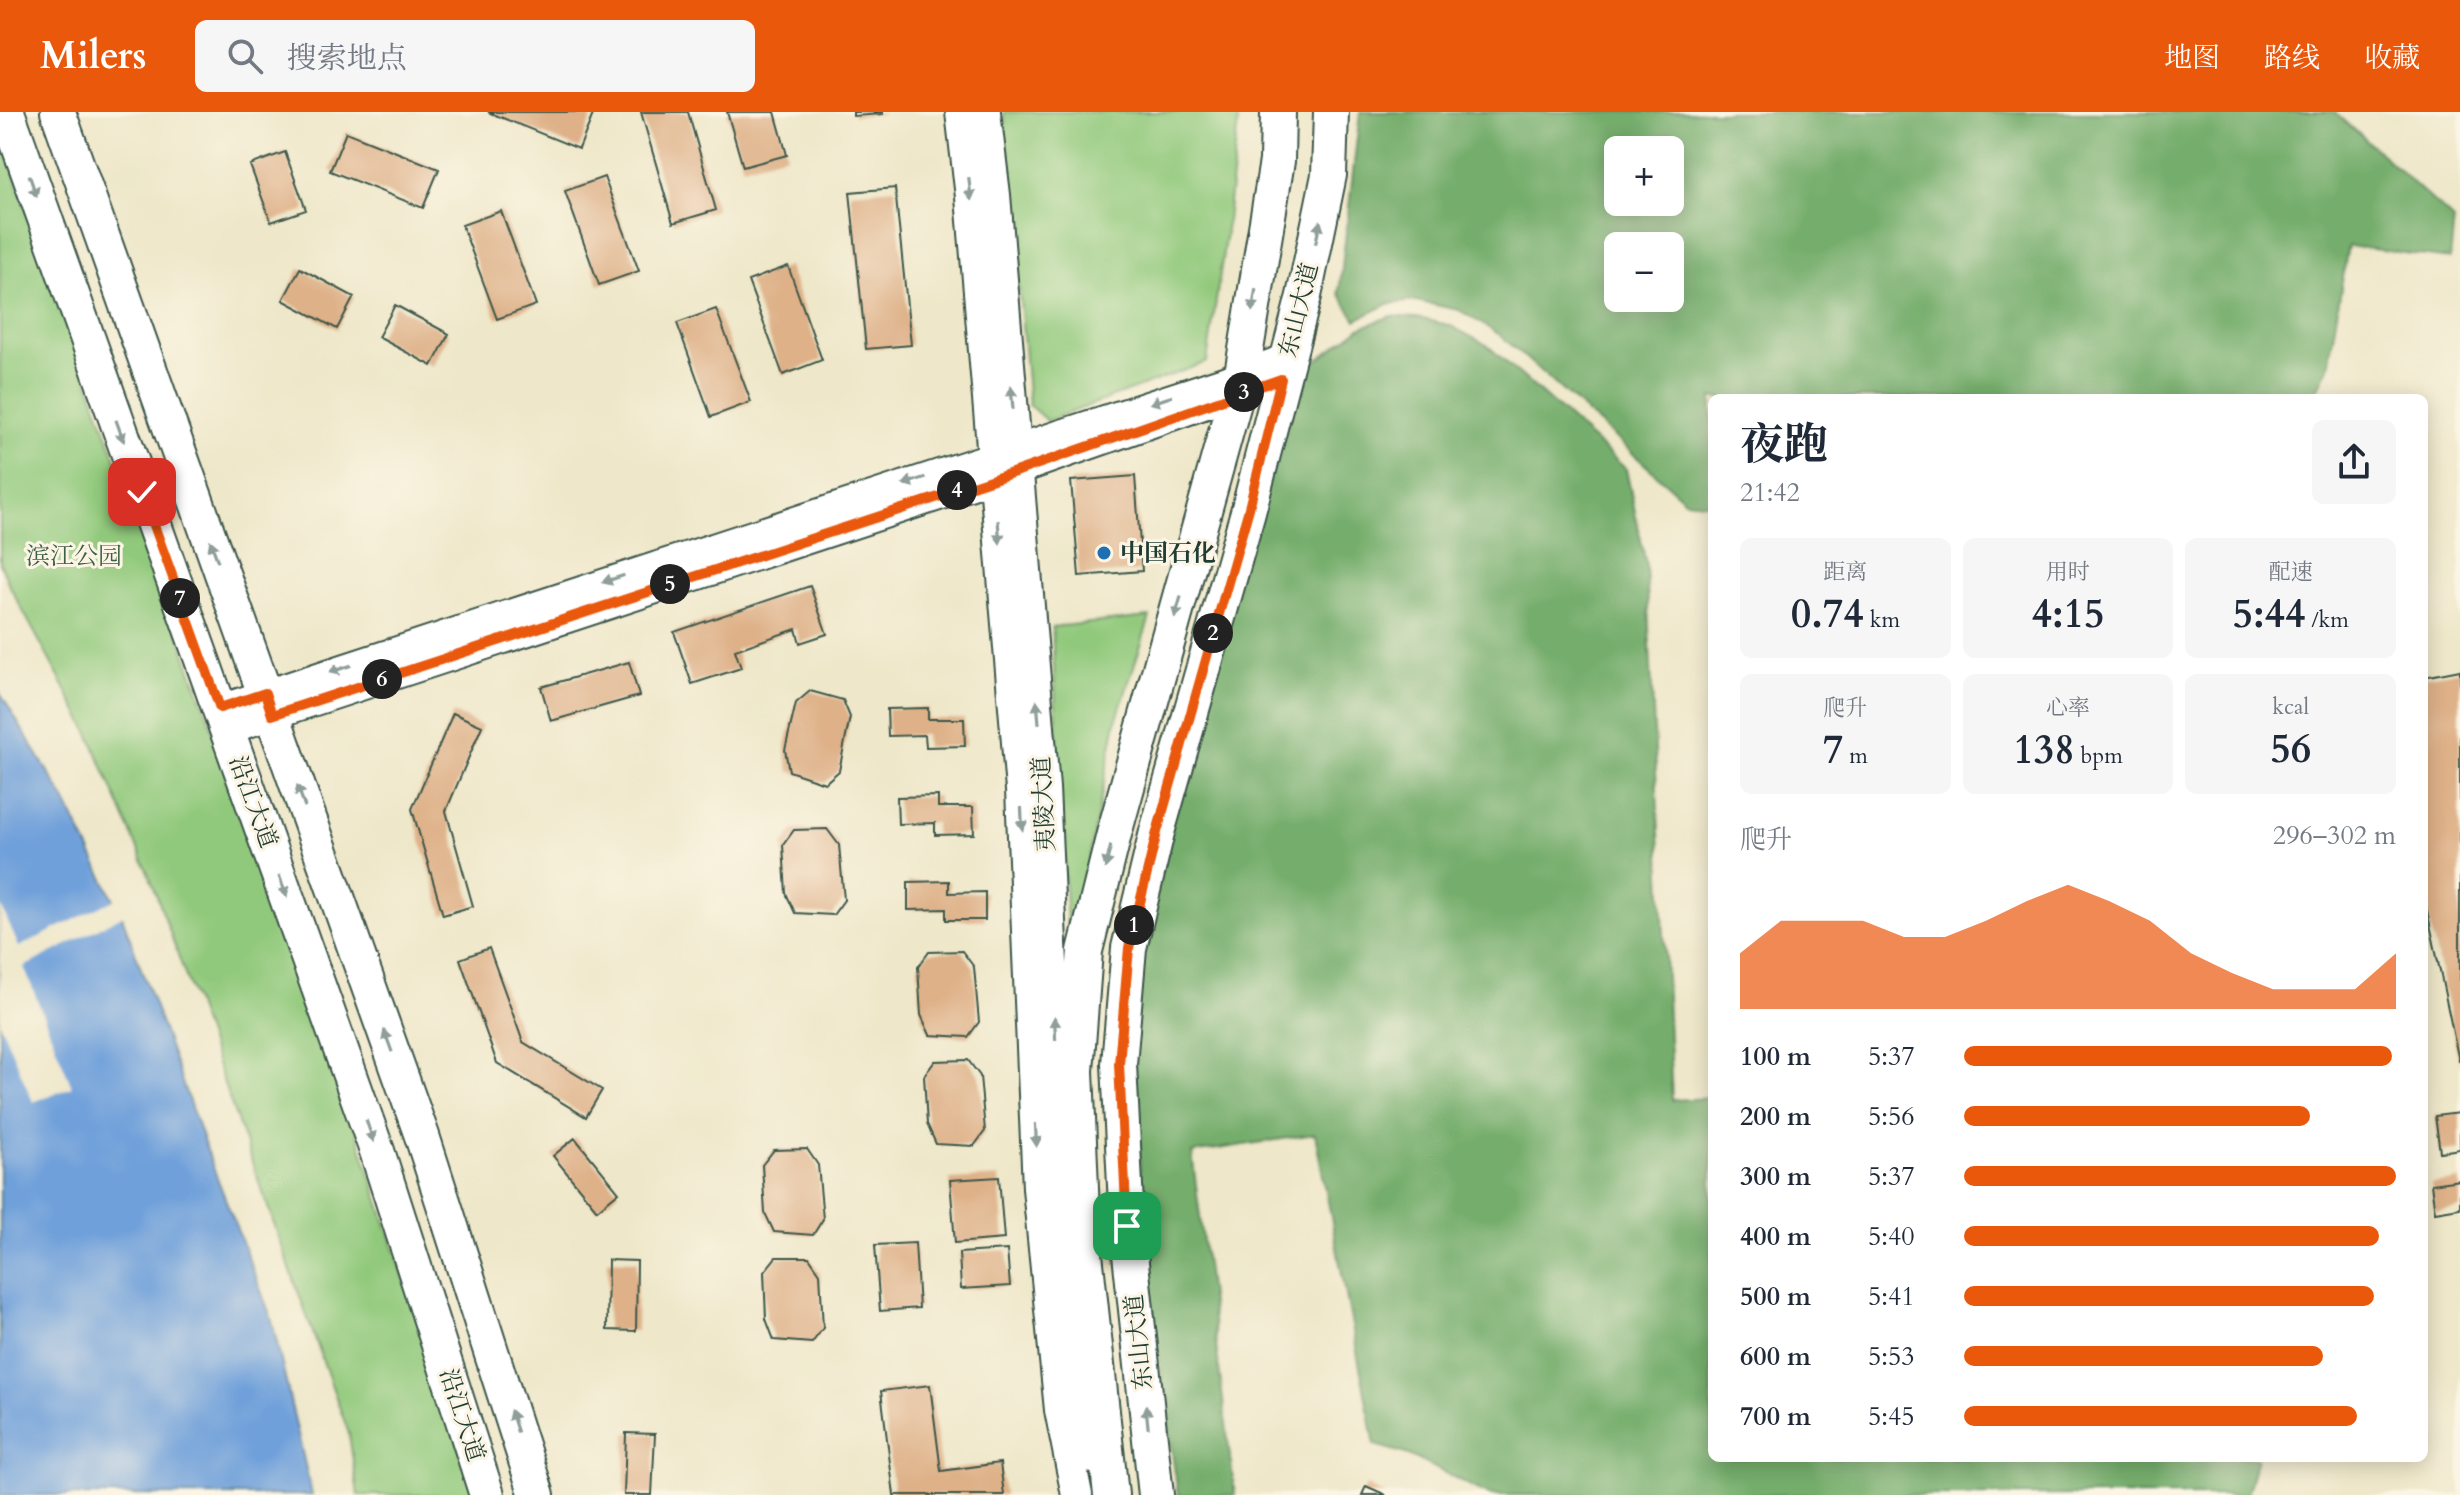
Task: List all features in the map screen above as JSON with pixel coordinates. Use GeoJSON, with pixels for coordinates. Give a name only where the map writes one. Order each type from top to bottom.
{"type":"FeatureCollection","features":[{"type":"Feature","properties":{"kind":"main road","name":"沿江大道"},"geometry":{"type":"LineString","coordinates":[[7,112],[377,1151],[487,1495]]}},
{"type":"Feature","properties":{"kind":"main road","name":"沿江大道"},"geometry":{"type":"LineString","coordinates":[[58,112],[422,1136],[537,1495]]}},
{"type":"Feature","properties":{"kind":"main road","name":"夷陵大道"},"geometry":{"type":"LineString","coordinates":[[961,112],[1044,788],[1062,1186],[1083,1406],[1101,1495]]}},
{"type":"Feature","properties":{"kind":"main road","name":"夷陵大道"},"geometry":{"type":"LineString","coordinates":[[985,112],[1005,463],[1038,1188],[1060,1410],[1077,1495]]}},
{"type":"Feature","properties":{"kind":"main road","name":"东山大道"},"geometry":{"type":"LineString","coordinates":[[1111,1495],[1083,1235],[1076,1071],[1085,951],[1114,834],[1239,385],[1277,161],[1278,112]]}},
{"type":"Feature","properties":{"kind":"main road","name":"东山大道"},"geometry":{"type":"LineString","coordinates":[[1156,1495],[1127,1226],[1119,1064],[1129,948],[1157,832],[1248,512],[1304,296],[1329,175],[1331,112]]}},
{"type":"Feature","properties":{"kind":"street"},"geometry":{"type":"LineString","coordinates":[[224,720],[1284,368]]}},
{"type":"Feature","properties":{"kind":"green space"},"geometry":{"type":"Polygon","coordinates":[[[1004,112],[1239,112],[1207,362],[1047,421],[1029,405],[1004,112]]]}},
{"type":"Feature","properties":{"kind":"green space"},"geometry":{"type":"Polygon","coordinates":[[[1360,112],[2335,112],[2454,220],[2450,259],[2348,246],[2328,367],[2315,394],[1708,394],[1708,504],[1686,501],[1500,335],[1459,310],[1416,301],[1388,304],[1356,320],[1339,293],[1360,112]]]}},
{"type":"Feature","properties":{"kind":"green space","name":"滨江公园"},"geometry":{"type":"Polygon","coordinates":[[[0,135],[356,1131],[475,1495],[358,1495],[349,1434],[152,882],[87,729],[0,563],[0,135]]]}},
{"type":"Feature","properties":{"kind":"green space"},"geometry":{"type":"Polygon","coordinates":[[[1391,316],[1418,318],[1449,325],[1487,345],[1626,469],[1646,564],[1672,1100],[1708,1098],[1708,1462],[2256,1462],[2247,1495],[1489,1495],[1409,1455],[1375,1445],[1315,1134],[1192,1153],[1235,1495],[1178,1495],[1144,1248],[1135,1074],[1137,950],[1288,382],[1360,328],[1391,316]]]}},
{"type":"Feature","properties":{"kind":"green space"},"geometry":{"type":"Polygon","coordinates":[[[1150,617],[1116,721],[1087,870],[1070,989],[1052,627],[1150,617]]]}},
{"type":"Feature","properties":{"kind":"water"},"geometry":{"type":"Polygon","coordinates":[[[0,693],[64,798],[122,916],[271,1317],[312,1495],[0,1495],[0,693]]]}},
{"type":"Feature","properties":{"kind":"pier"},"geometry":{"type":"Polygon","coordinates":[[[118,898],[126,914],[24,967],[72,1087],[33,1102],[0,1023],[0,904],[19,947],[118,898]]]}},
{"type":"Feature","properties":{"kind":"building"},"geometry":{"type":"Polygon","coordinates":[[[488,112],[594,112],[579,149],[488,112]]]}},
{"type":"Feature","properties":{"kind":"building"},"geometry":{"type":"Polygon","coordinates":[[[641,112],[688,112],[716,210],[673,223],[641,112]]]}},
{"type":"Feature","properties":{"kind":"building"},"geometry":{"type":"Polygon","coordinates":[[[727,112],[775,112],[787,155],[743,167],[727,112]]]}},
{"type":"Feature","properties":{"kind":"building"},"geometry":{"type":"Polygon","coordinates":[[[853,112],[883,112],[883,114],[853,116],[853,112]]]}},
{"type":"Feature","properties":{"kind":"building"},"geometry":{"type":"Polygon","coordinates":[[[346,132],[439,169],[423,208],[330,171],[346,132]]]}},
{"type":"Feature","properties":{"kind":"building"},"geometry":{"type":"Polygon","coordinates":[[[285,152],[306,210],[271,222],[250,165],[285,152]]]}},
{"type":"Feature","properties":{"kind":"building"},"geometry":{"type":"Polygon","coordinates":[[[604,177],[639,271],[599,285],[565,191],[604,177]]]}},
{"type":"Feature","properties":{"kind":"building"},"geometry":{"type":"Polygon","coordinates":[[[895,188],[911,345],[866,349],[850,192],[895,188]]]}},
{"type":"Feature","properties":{"kind":"building"},"geometry":{"type":"Polygon","coordinates":[[[501,211],[536,305],[497,319],[462,225],[501,211]]]}},
{"type":"Feature","properties":{"kind":"building"},"geometry":{"type":"Polygon","coordinates":[[[788,266],[822,360],[783,375],[748,281],[788,266]]]}},
{"type":"Feature","properties":{"kind":"building"},"geometry":{"type":"Polygon","coordinates":[[[300,268],[354,297],[337,329],[283,300],[300,268]]]}},
{"type":"Feature","properties":{"kind":"building"},"geometry":{"type":"Polygon","coordinates":[[[395,305],[449,334],[432,366],[378,337],[395,305]]]}},
{"type":"Feature","properties":{"kind":"building"},"geometry":{"type":"Polygon","coordinates":[[[716,309],[751,402],[711,417],[677,323],[716,309]]]}},
{"type":"Feature","properties":{"kind":"building"},"geometry":{"type":"Polygon","coordinates":[[[1135,476],[1142,571],[1079,576],[1071,481],[1135,476]]]}},
{"type":"Feature","properties":{"kind":"building"},"geometry":{"type":"Polygon","coordinates":[[[810,586],[827,634],[800,643],[796,629],[735,650],[741,668],[692,684],[674,632],[810,586]]]}},
{"type":"Feature","properties":{"kind":"building"},"geometry":{"type":"Polygon","coordinates":[[[629,662],[639,696],[551,721],[541,687],[629,662]]]}},
{"type":"Feature","properties":{"kind":"building"},"geometry":{"type":"Polygon","coordinates":[[[2460,670],[2460,1061],[2428,915],[2428,676],[2460,670]]]}},
{"type":"Feature","properties":{"kind":"building"},"geometry":{"type":"Polygon","coordinates":[[[810,691],[843,700],[850,717],[839,771],[825,783],[789,771],[785,750],[796,703],[810,691]]]}},
{"type":"Feature","properties":{"kind":"building"},"geometry":{"type":"Polygon","coordinates":[[[928,708],[928,719],[964,719],[965,746],[926,747],[925,735],[888,736],[887,709],[928,708]]]}},
{"type":"Feature","properties":{"kind":"building"},"geometry":{"type":"Polygon","coordinates":[[[453,713],[482,726],[446,811],[473,906],[443,915],[412,809],[453,713]]]}},
{"type":"Feature","properties":{"kind":"building"},"geometry":{"type":"Polygon","coordinates":[[[938,796],[938,807],[973,807],[974,834],[935,835],[935,823],[898,824],[897,797],[938,796]]]}},
{"type":"Feature","properties":{"kind":"building"},"geometry":{"type":"Polygon","coordinates":[[[827,829],[839,845],[844,900],[833,915],[795,913],[786,893],[783,845],[794,830],[827,829]]]}},
{"type":"Feature","properties":{"kind":"building"},"geometry":{"type":"Polygon","coordinates":[[[949,881],[949,893],[985,892],[985,920],[946,920],[946,909],[908,910],[908,882],[949,881]]]}},
{"type":"Feature","properties":{"kind":"building"},"geometry":{"type":"Polygon","coordinates":[[[489,948],[523,1042],[602,1090],[586,1117],[497,1063],[460,959],[489,948]]]}},
{"type":"Feature","properties":{"kind":"building"},"geometry":{"type":"Polygon","coordinates":[[[962,951],[974,967],[979,1022],[968,1037],[930,1035],[921,1015],[918,967],[929,952],[962,951]]]}},
{"type":"Feature","properties":{"kind":"building"},"geometry":{"type":"Polygon","coordinates":[[[968,1060],[980,1076],[985,1131],[974,1146],[936,1144],[927,1124],[924,1076],[935,1061],[968,1060]]]}},
{"type":"Feature","properties":{"kind":"building"},"geometry":{"type":"Polygon","coordinates":[[[2460,1113],[2460,1149],[2440,1152],[2435,1116],[2460,1113]]]}},
{"type":"Feature","properties":{"kind":"building"},"geometry":{"type":"Polygon","coordinates":[[[575,1138],[619,1192],[597,1210],[553,1156],[575,1138]]]}},
{"type":"Feature","properties":{"kind":"building"},"geometry":{"type":"Polygon","coordinates":[[[807,1149],[818,1165],[823,1219],[813,1235],[774,1232],[765,1213],[762,1165],[774,1150],[807,1149]]]}},
{"type":"Feature","properties":{"kind":"building"},"geometry":{"type":"Polygon","coordinates":[[[999,1177],[1004,1239],[955,1243],[950,1180],[999,1177]]]}},
{"type":"Feature","properties":{"kind":"building"},"geometry":{"type":"Polygon","coordinates":[[[2460,1180],[2460,1208],[2435,1212],[2431,1184],[2460,1180]]]}},
{"type":"Feature","properties":{"kind":"building"},"geometry":{"type":"Polygon","coordinates":[[[915,1243],[919,1308],[880,1311],[875,1245],[915,1243]]]}},
{"type":"Feature","properties":{"kind":"building"},"geometry":{"type":"Polygon","coordinates":[[[1007,1250],[1010,1286],[961,1289],[959,1253],[1007,1250]]]}},
{"type":"Feature","properties":{"kind":"building"},"geometry":{"type":"Polygon","coordinates":[[[776,1257],[809,1257],[820,1273],[823,1328],[812,1343],[774,1340],[766,1319],[764,1272],[776,1257]]]}},
{"type":"Feature","properties":{"kind":"building"},"geometry":{"type":"Polygon","coordinates":[[[608,1260],[637,1261],[636,1331],[607,1330],[608,1260]]]}},
{"type":"Feature","properties":{"kind":"building"},"geometry":{"type":"Polygon","coordinates":[[[930,1385],[941,1471],[1000,1463],[1004,1495],[894,1495],[881,1391],[930,1385]]]}},
{"type":"Feature","properties":{"kind":"building"},"geometry":{"type":"Polygon","coordinates":[[[626,1433],[655,1434],[652,1495],[624,1495],[626,1433]]]}},
{"type":"Feature","properties":{"kind":"building"},"geometry":{"type":"Polygon","coordinates":[[[1366,1486],[1386,1495],[1362,1495],[1366,1486]]]}},
{"type":"Feature","properties":{"kind":"place","name":"中国石化"},"geometry":{"type":"Point","coordinates":[1104,553]}},
{"type":"Feature","properties":{"kind":"route"},"geometry":{"type":"LineString","coordinates":[[142,492],[220,708],[265,693],[272,715],[1018,471],[1281,379],[1248,512],[1157,832],[1129,948],[1119,1064],[1127,1226]]}}]}
